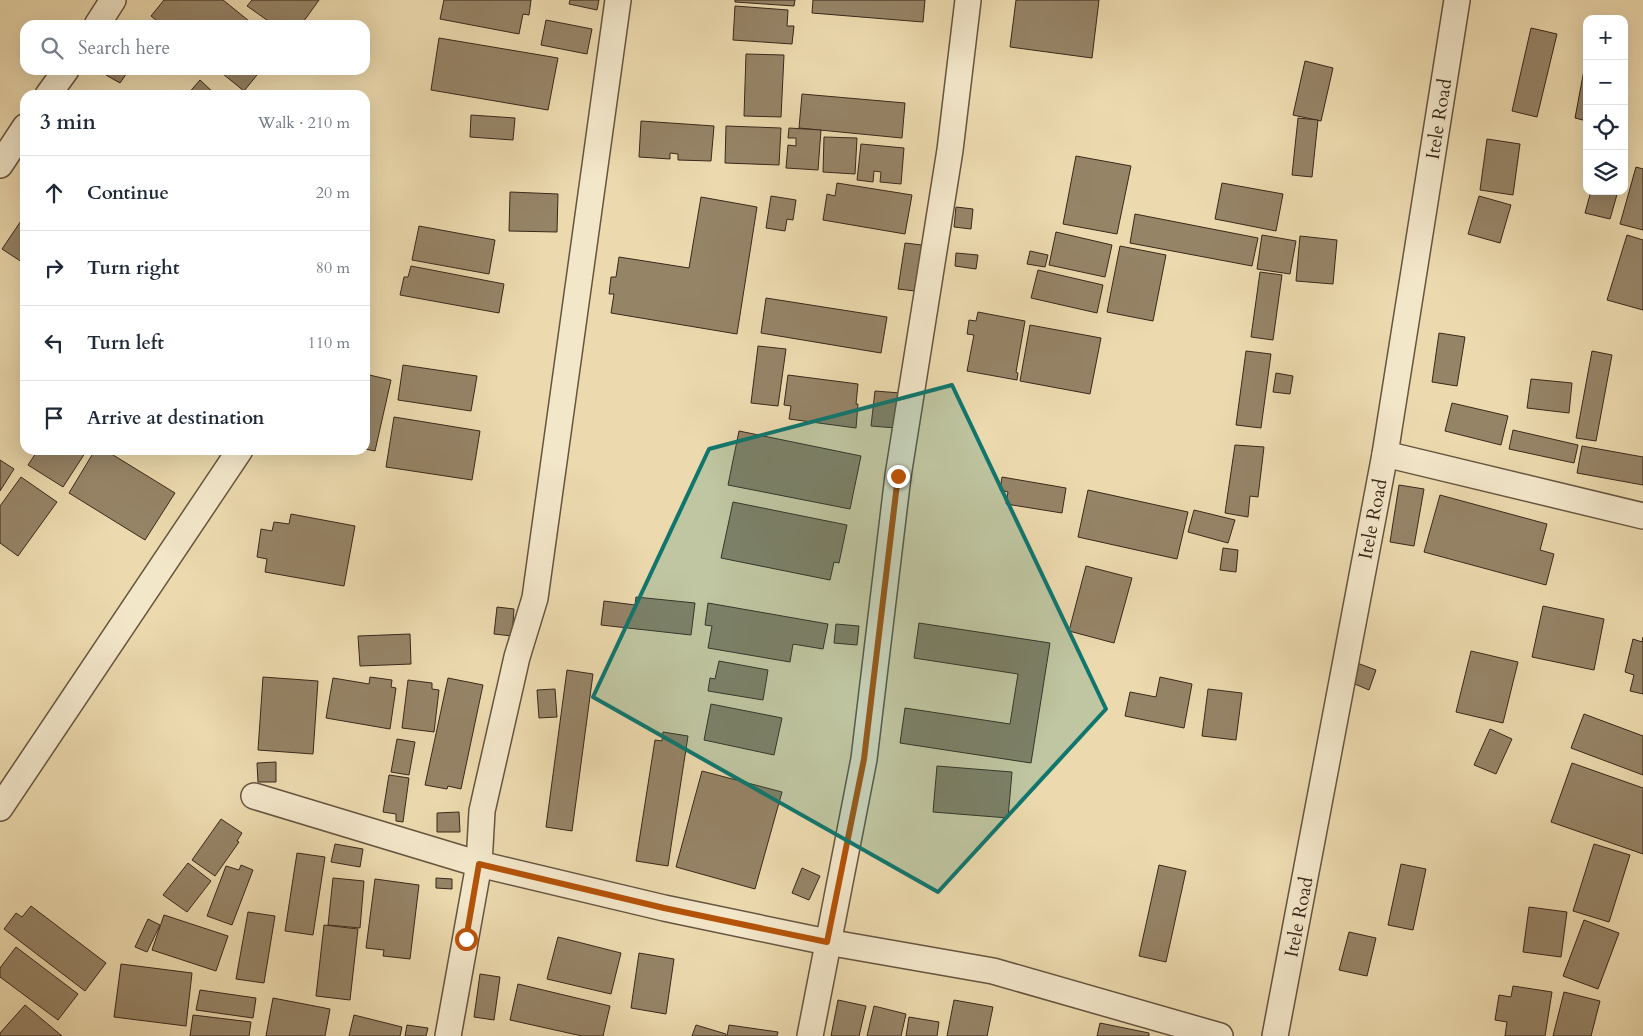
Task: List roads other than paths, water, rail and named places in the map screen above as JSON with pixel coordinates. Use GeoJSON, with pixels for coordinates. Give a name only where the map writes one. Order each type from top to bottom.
{"type":"FeatureCollection","features":[{"type":"Feature","properties":{"kind":"street"},"geometry":{"type":"LineString","coordinates":[[100,20],[113,0]]}},
{"type":"Feature","properties":{"kind":"street"},"geometry":{"type":"LineString","coordinates":[[448,1036],[479,864],[482,811],[517,657],[535,598],[548,517],[618,0]]}},
{"type":"Feature","properties":{"kind":"street"},"geometry":{"type":"LineString","coordinates":[[810,1036],[864,759],[898,476],[950,150],[968,0]]}},
{"type":"Feature","properties":{"kind":"street","name":"Itele Road"},"geometry":{"type":"LineString","coordinates":[[1275,1036],[1385,454],[1457,0]]}},
{"type":"Feature","properties":{"kind":"street"},"geometry":{"type":"LineString","coordinates":[[52,90],[62,75]]}},
{"type":"Feature","properties":{"kind":"street"},"geometry":{"type":"LineString","coordinates":[[11,159],[20,138]]}},
{"type":"Feature","properties":{"kind":"street"},"geometry":{"type":"LineString","coordinates":[[1385,454],[1643,516]]}},
{"type":"Feature","properties":{"kind":"street"},"geometry":{"type":"LineString","coordinates":[[0,808],[237,455]]}},
{"type":"Feature","properties":{"kind":"street"},"geometry":{"type":"LineString","coordinates":[[254,796],[479,864],[664,908],[827,942],[993,970],[1220,1036]]}}]}
